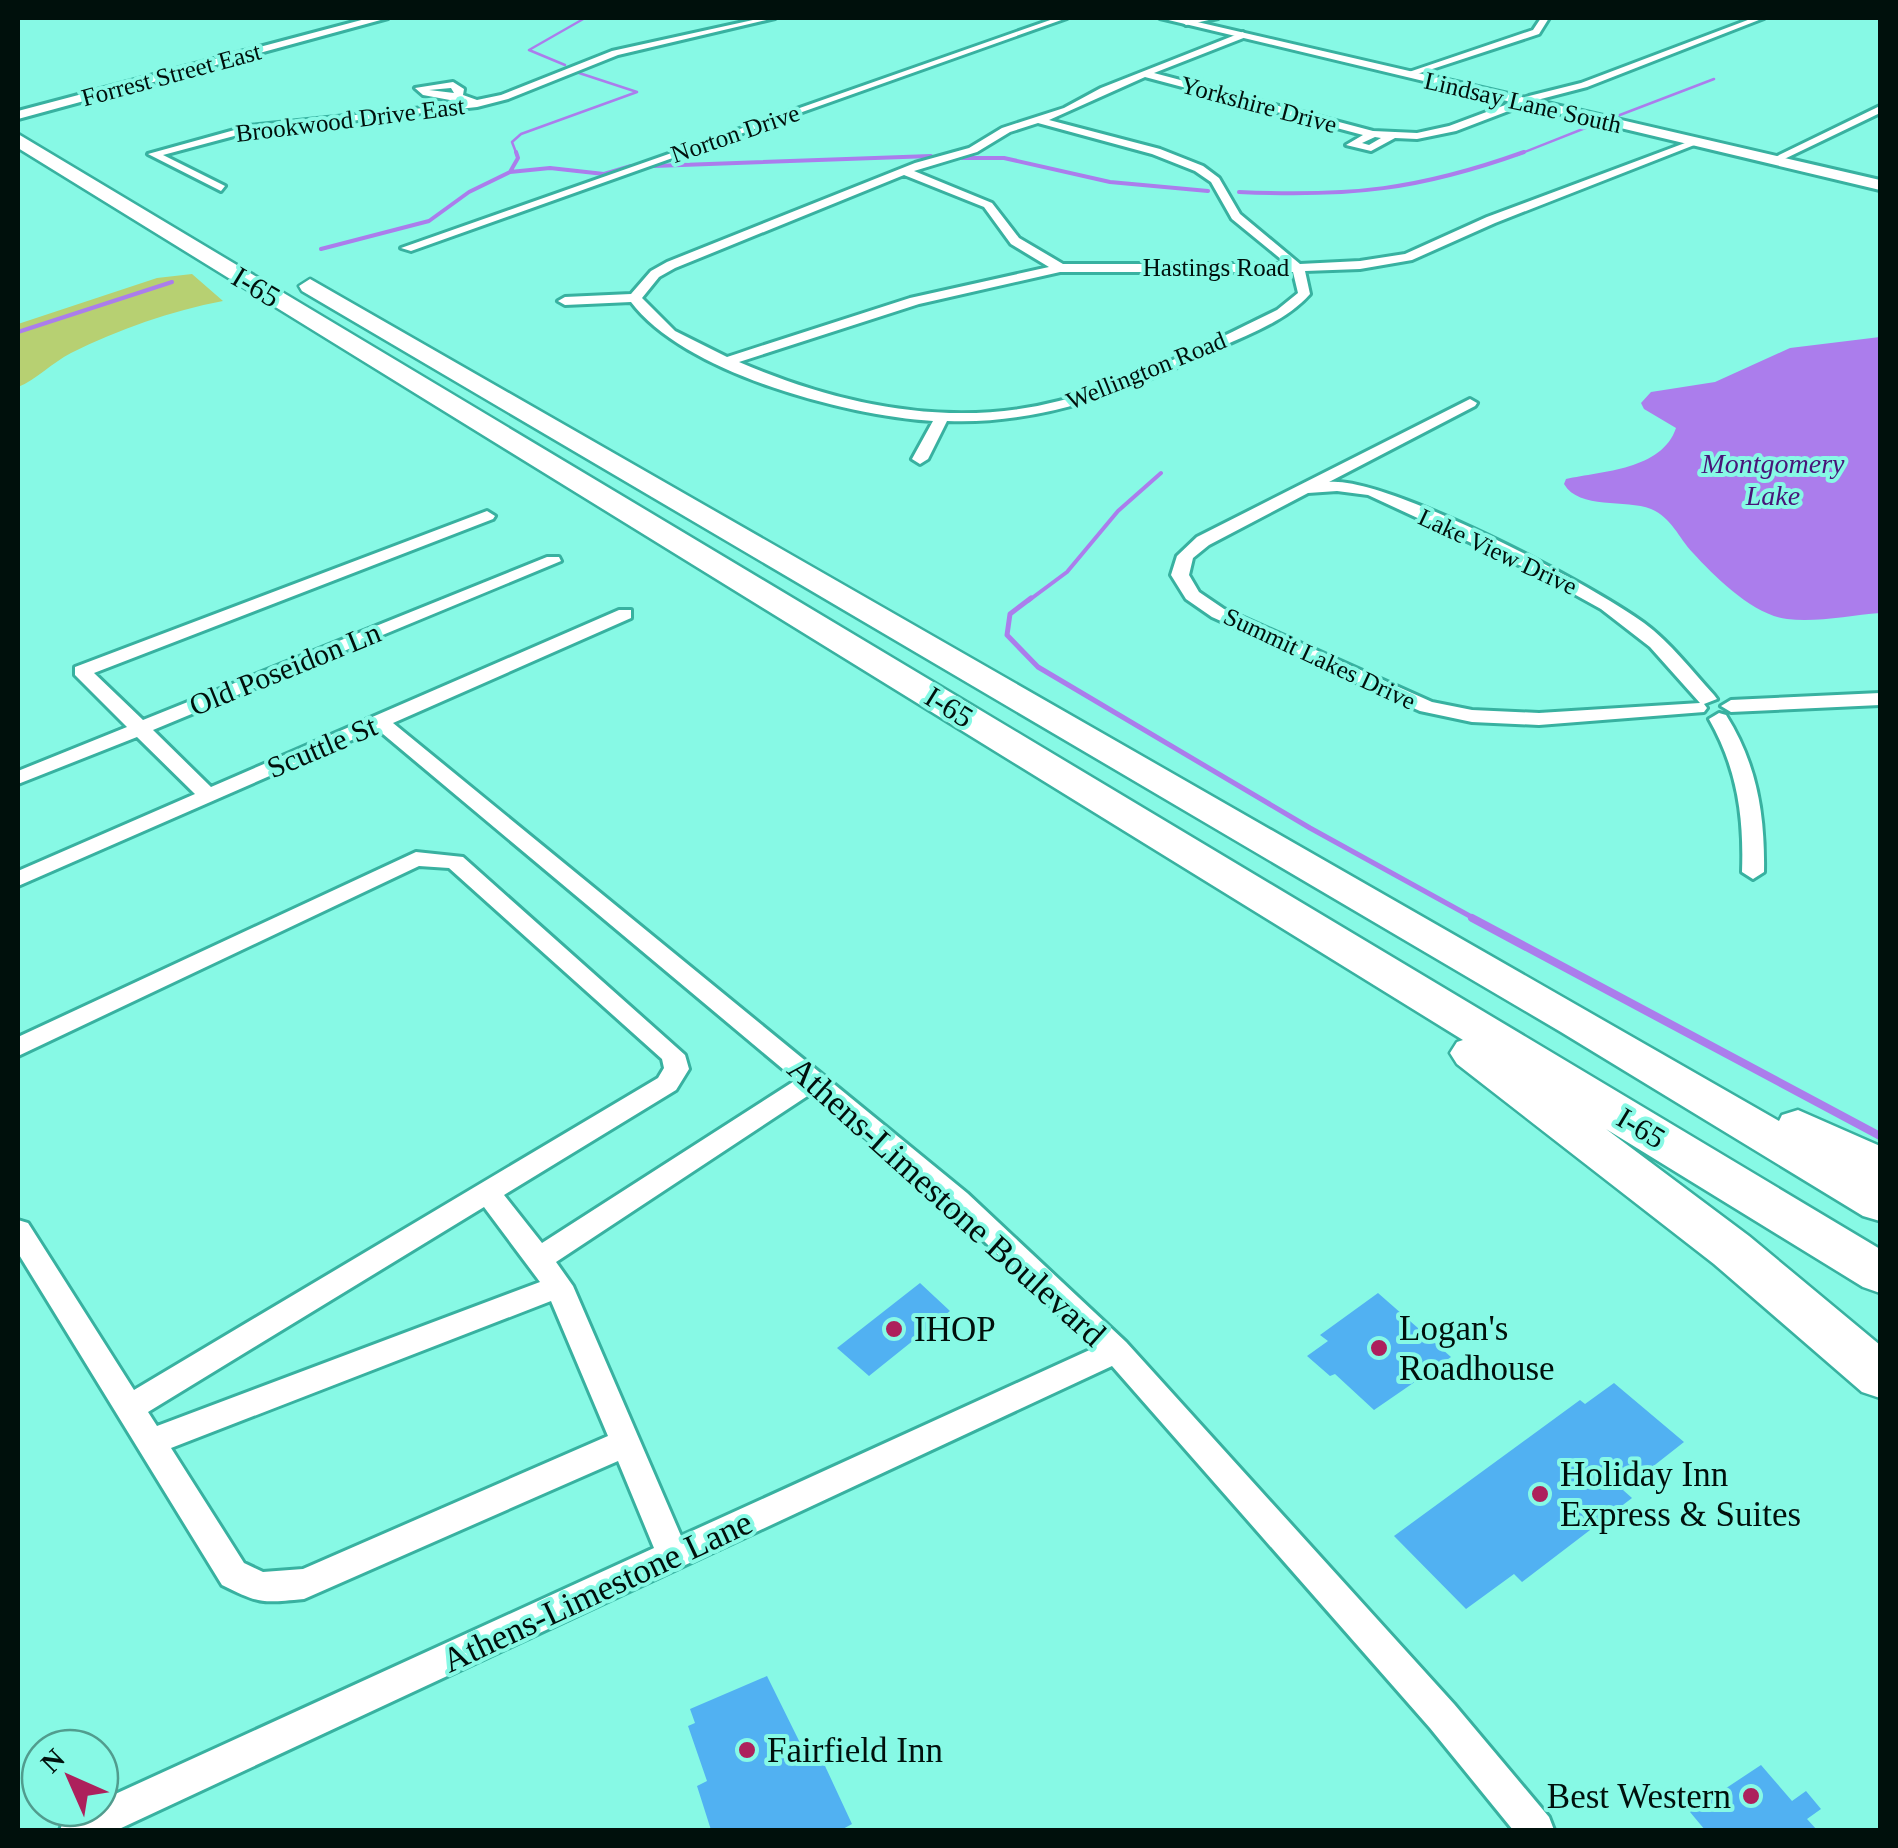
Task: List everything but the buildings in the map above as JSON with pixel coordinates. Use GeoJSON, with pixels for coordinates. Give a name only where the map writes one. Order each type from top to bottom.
{"type":"FeatureCollection","features":[{"type":"Feature","properties":{"kind":"highway"},"geometry":{"type":"LineString","coordinates":[[18,115],[178,208]]}},
{"type":"Feature","properties":{"kind":"highway","name":"I-65"},"geometry":{"type":"LineString","coordinates":[[18,140],[1880,1273]]}},
{"type":"Feature","properties":{"kind":"highway"},"geometry":{"type":"LineString","coordinates":[[290,274],[1880,1203]]}},
{"type":"Feature","properties":{"kind":"highway"},"geometry":{"type":"LineString","coordinates":[[1289,916],[1666,1198],[1822,1323],[1880,1376]]}},
{"type":"Feature","properties":{"kind":"highway"},"geometry":{"type":"LineString","coordinates":[[1576,1022],[1880,1166]]}},
{"type":"Feature","properties":{"kind":"street"},"geometry":{"type":"LineString","coordinates":[[337,18],[352,20]]}},
{"type":"Feature","properties":{"kind":"street","name":"Forrest Street East"},"geometry":{"type":"LineString","coordinates":[[18,115],[352,20],[382,18]]}},
{"type":"Feature","properties":{"kind":"street","name":"Brookwood Drive East"},"geometry":{"type":"LineString","coordinates":[[221,188],[154,154],[264,127],[423,114],[477,104],[615,53],[770,18]]}},
{"type":"Feature","properties":{"kind":"street","name":"Norton Drive"},"geometry":{"type":"LineString","coordinates":[[407,248],[1063,18]]}},
{"type":"Feature","properties":{"kind":"street","name":"Lindsay Lane South"},"geometry":{"type":"LineString","coordinates":[[1166,18],[1192,20],[1243,36],[1880,185]]}},
{"type":"Feature","properties":{"kind":"street"},"geometry":{"type":"LineString","coordinates":[[1192,20],[1214,18]]}},
{"type":"Feature","properties":{"kind":"street"},"geometry":{"type":"LineString","coordinates":[[1408,74],[1536,32],[1545,18]]}},
{"type":"Feature","properties":{"kind":"street","name":"Yorkshire Drive"},"geometry":{"type":"LineString","coordinates":[[1145,74],[1373,134],[1436,134],[1524,102],[1584,86],[1760,18]]}},
{"type":"Feature","properties":{"kind":"street"},"geometry":{"type":"LineString","coordinates":[[564,301],[635,298],[655,274],[671,264],[904,171],[972,150],[1006,130],[1243,36]]}},
{"type":"Feature","properties":{"kind":"street"},"geometry":{"type":"LineString","coordinates":[[456,96],[477,104]]}},
{"type":"Feature","properties":{"kind":"street"},"geometry":{"type":"LineString","coordinates":[[1774,160],[1880,109]]}},
{"type":"Feature","properties":{"kind":"street"},"geometry":{"type":"LineString","coordinates":[[1038,120],[1195,167],[1213,178],[1228,208],[1284,253],[1296,268]]}},
{"type":"Feature","properties":{"kind":"street","name":"Yorkshire Drive"},"geometry":{"type":"LineString","coordinates":[[1373,134],[1351,145],[1371,148],[1391,136]]}},
{"type":"Feature","properties":{"kind":"street","name":"Hastings Road"},"geometry":{"type":"LineString","coordinates":[[726,362],[915,301],[1060,268],[1296,268],[1373,264],[1417,254],[1491,220],[1697,142]]}},
{"type":"Feature","properties":{"kind":"street"},"geometry":{"type":"LineString","coordinates":[[904,171],[988,205],[1015,241],[1060,268]]}},
{"type":"Feature","properties":{"kind":"street","name":"Wellington Road"},"geometry":{"type":"LineString","coordinates":[[635,298],[650,322],[726,362],[802,394],[942,417],[1038,411],[1102,392],[1282,313],[1304,294],[1306,283],[1296,268]]}},
{"type":"Feature","properties":{"kind":"street","name":"Summit Lakes Drive"},"geometry":{"type":"LineString","coordinates":[[1470,403],[1202,541],[1184,556],[1180,575],[1192,595],[1218,613],[1427,707],[1494,719],[1702,704]]}},
{"type":"Feature","properties":{"kind":"street"},"geometry":{"type":"LineString","coordinates":[[920,459],[942,417]]}},
{"type":"Feature","properties":{"kind":"street"},"geometry":{"type":"LineString","coordinates":[[1363,457],[1372,491]]}},
{"type":"Feature","properties":{"kind":"street","name":"Lake View Drive"},"geometry":{"type":"LineString","coordinates":[[1298,490],[1337,486],[1372,491],[1571,581],[1639,628],[1686,672],[1702,704]]}},
{"type":"Feature","properties":{"kind":"street"},"geometry":{"type":"LineString","coordinates":[[209,796],[82,671],[487,516]]}},
{"type":"Feature","properties":{"kind":"street","name":"Old Poseidon Ln"},"geometry":{"type":"LineString","coordinates":[[18,778],[553,561]]}},
{"type":"Feature","properties":{"kind":"street","name":"Scuttle St"},"geometry":{"type":"LineString","coordinates":[[18,879],[625,614]]}},
{"type":"Feature","properties":{"kind":"street"},"geometry":{"type":"LineString","coordinates":[[1702,704],[1725,713],[1880,700]]}},
{"type":"Feature","properties":{"kind":"street"},"geometry":{"type":"LineString","coordinates":[[1725,713],[1751,788],[1755,827],[1753,872]]}},
{"type":"Feature","properties":{"kind":"street","name":"Athens-Limestone Boulevard"},"geometry":{"type":"LineString","coordinates":[[380,722],[958,1200],[1116,1351],[1418,1688],[1536,1830]]}},
{"type":"Feature","properties":{"kind":"street"},"geometry":{"type":"LineString","coordinates":[[18,1046],[416,859],[454,862],[673,1055],[677,1069],[667,1084],[129,1408]]}},
{"type":"Feature","properties":{"kind":"street"},"geometry":{"type":"LineString","coordinates":[[540,1258],[814,1080]]}},
{"type":"Feature","properties":{"kind":"street"},"geometry":{"type":"LineString","coordinates":[[487,1192],[560,1286],[623,1444],[673,1555]]}},
{"type":"Feature","properties":{"kind":"street"},"geometry":{"type":"LineString","coordinates":[[18,1231],[233,1574],[261,1588],[304,1584],[623,1444]]}},
{"type":"Feature","properties":{"kind":"street"},"geometry":{"type":"LineString","coordinates":[[151,1442],[560,1286]]}},
{"type":"Feature","properties":{"kind":"street","name":"Athens-Limestone Lane"},"geometry":{"type":"LineString","coordinates":[[78,1830],[1116,1351]]}},
{"type":"Feature","properties":{"kind":"green space"},"geometry":{"type":"Polygon","coordinates":[[[192,274],[223,301],[108,336],[64,357],[18,387],[18,324],[157,278],[192,274]]]}},
{"type":"Feature","properties":{"kind":"water","name":"Montgomery Lake"},"geometry":{"type":"Polygon","coordinates":[[[1880,337],[1880,613],[1810,620],[1774,616],[1748,603],[1723,583],[1658,513],[1641,506],[1592,501],[1571,492],[1564,484],[1566,479],[1645,460],[1669,442],[1676,428],[1644,409],[1641,403],[1651,392],[1715,382],[1790,348],[1880,337]]]}},
{"type":"Feature","properties":{"kind":"waterway"},"geometry":{"type":"LineString","coordinates":[[565,65],[529,50],[585,18]]}},
{"type":"Feature","properties":{"kind":"waterway"},"geometry":{"type":"LineString","coordinates":[[517,155],[512,142],[521,134],[637,92],[573,71]]}},
{"type":"Feature","properties":{"kind":"waterway"},"geometry":{"type":"LineString","coordinates":[[1612,118],[1714,79]]}},
{"type":"Feature","properties":{"kind":"waterway"},"geometry":{"type":"LineString","coordinates":[[1517,155],[1598,123]]}},
{"type":"Feature","properties":{"kind":"waterway"},"geometry":{"type":"LineString","coordinates":[[1239,192],[1315,193],[1383,188],[1450,175],[1524,152]]}},
{"type":"Feature","properties":{"kind":"waterway"},"geometry":{"type":"LineString","coordinates":[[510,172],[517,155]]}},
{"type":"Feature","properties":{"kind":"waterway"},"geometry":{"type":"LineString","coordinates":[[654,166],[931,156]]}},
{"type":"Feature","properties":{"kind":"waterway"},"geometry":{"type":"LineString","coordinates":[[962,158],[1004,158],[1110,182],[1208,191]]}},
{"type":"Feature","properties":{"kind":"waterway"},"geometry":{"type":"LineString","coordinates":[[510,172],[550,168],[604,174],[631,166]]}},
{"type":"Feature","properties":{"kind":"waterway"},"geometry":{"type":"LineString","coordinates":[[321,249],[429,221],[469,192],[510,172]]}},
{"type":"Feature","properties":{"kind":"waterway"},"geometry":{"type":"LineString","coordinates":[[18,332],[172,282]]}},
{"type":"Feature","properties":{"kind":"waterway"},"geometry":{"type":"LineString","coordinates":[[1028,601],[1067,572],[1118,511],[1161,473]]}},
{"type":"Feature","properties":{"kind":"waterway"},"geometry":{"type":"LineString","coordinates":[[1031,598],[1010,614],[1007,635],[1038,667],[1310,828],[1477,920]]}},
{"type":"Feature","properties":{"kind":"waterway"},"geometry":{"type":"LineString","coordinates":[[1472,918],[1880,1136]]}},
{"type":"Feature","properties":{"kind":"place","name":"IHOP"},"geometry":{"type":"Point","coordinates":[894,1329]}},
{"type":"Feature","properties":{"kind":"place","name":"Logan's Roadhouse"},"geometry":{"type":"Point","coordinates":[1379,1348]}},
{"type":"Feature","properties":{"kind":"place","name":"Holiday Inn Express & Suites"},"geometry":{"type":"Point","coordinates":[1540,1494]}},
{"type":"Feature","properties":{"kind":"place","name":"Fairfield Inn"},"geometry":{"type":"Point","coordinates":[747,1750]}},
{"type":"Feature","properties":{"kind":"place","name":"Best Western"},"geometry":{"type":"Point","coordinates":[1751,1796]}}]}
